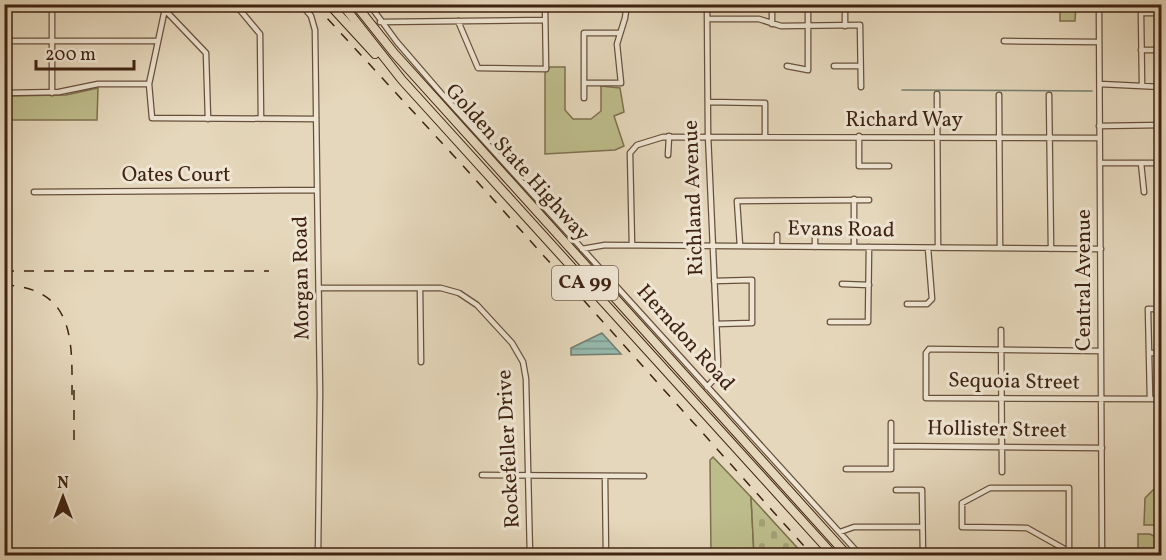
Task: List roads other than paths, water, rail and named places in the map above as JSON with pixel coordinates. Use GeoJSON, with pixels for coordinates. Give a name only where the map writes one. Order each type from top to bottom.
{"type":"FeatureCollection","features":[{"type":"Feature","properties":{"kind":"highway"},"geometry":{"type":"LineString","coordinates":[[329,4],[354,34],[402,80]]}},
{"type":"Feature","properties":{"kind":"highway","name":"Golden State Highway"},"geometry":{"type":"LineString","coordinates":[[342,4],[402,80],[834,555]]}},
{"type":"Feature","properties":{"kind":"highway","name":"Golden State Highway"},"geometry":{"type":"LineString","coordinates":[[357,4],[367,20],[409,70],[848,555]]}},
{"type":"Feature","properties":{"kind":"street"},"geometry":{"type":"LineString","coordinates":[[52,4],[52,93]]}},
{"type":"Feature","properties":{"kind":"street"},"geometry":{"type":"LineString","coordinates":[[235,4],[257,29],[260,37],[261,119]]}},
{"type":"Feature","properties":{"kind":"street","name":"Morgan Road"},"geometry":{"type":"LineString","coordinates":[[301,4],[311,16],[315,30],[319,288],[318,555]]}},
{"type":"Feature","properties":{"kind":"street","name":"Herndon Road"},"geometry":{"type":"LineString","coordinates":[[369,4],[380,22],[582,249],[861,555]]}},
{"type":"Feature","properties":{"kind":"street"},"geometry":{"type":"LineString","coordinates":[[458,21],[478,68],[546,69],[545,4]]}},
{"type":"Feature","properties":{"kind":"street"},"geometry":{"type":"LineString","coordinates":[[584,83],[621,83],[617,50],[619,33],[626,18],[627,4]]}},
{"type":"Feature","properties":{"kind":"street","name":"Richland Avenue"},"geometry":{"type":"LineString","coordinates":[[707,4],[708,135],[717,374],[707,387]]}},
{"type":"Feature","properties":{"kind":"street"},"geometry":{"type":"LineString","coordinates":[[772,4],[772,24]]}},
{"type":"Feature","properties":{"kind":"street"},"geometry":{"type":"LineString","coordinates":[[787,66],[808,70],[808,4]]}},
{"type":"Feature","properties":{"kind":"street"},"geometry":{"type":"LineString","coordinates":[[845,4],[845,26]]}},
{"type":"Feature","properties":{"kind":"street","name":"Central Avenue"},"geometry":{"type":"LineString","coordinates":[[1099,4],[1102,555]]}},
{"type":"Feature","properties":{"kind":"street"},"geometry":{"type":"LineString","coordinates":[[165,8],[206,54],[208,119]]}},
{"type":"Feature","properties":{"kind":"street"},"geometry":{"type":"LineString","coordinates":[[165,8],[149,84],[150,111],[154,119],[316,119]]}},
{"type":"Feature","properties":{"kind":"street"},"geometry":{"type":"LineString","coordinates":[[1142,84],[1141,13],[1161,13]]}},
{"type":"Feature","properties":{"kind":"street"},"geometry":{"type":"LineString","coordinates":[[707,19],[759,19],[772,24],[808,26],[860,25],[861,87]]}},
{"type":"Feature","properties":{"kind":"street"},"geometry":{"type":"LineString","coordinates":[[380,22],[545,20]]}},
{"type":"Feature","properties":{"kind":"street"},"geometry":{"type":"LineString","coordinates":[[584,98],[584,33],[619,33]]}},
{"type":"Feature","properties":{"kind":"street"},"geometry":{"type":"LineString","coordinates":[[4,40],[158,41]]}},
{"type":"Feature","properties":{"kind":"street"},"geometry":{"type":"LineString","coordinates":[[1004,41],[1099,42]]}},
{"type":"Feature","properties":{"kind":"street"},"geometry":{"type":"LineString","coordinates":[[1141,50],[1161,50]]}},
{"type":"Feature","properties":{"kind":"street"},"geometry":{"type":"LineString","coordinates":[[834,66],[860,66]]}},
{"type":"Feature","properties":{"kind":"street"},"geometry":{"type":"LineString","coordinates":[[4,93],[52,93],[98,84],[149,84]]}},
{"type":"Feature","properties":{"kind":"street"},"geometry":{"type":"LineString","coordinates":[[1100,84],[1142,84],[1161,87]]}},
{"type":"Feature","properties":{"kind":"street"},"geometry":{"type":"LineString","coordinates":[[937,94],[938,248]]}},
{"type":"Feature","properties":{"kind":"street"},"geometry":{"type":"LineString","coordinates":[[999,95],[1000,248]]}},
{"type":"Feature","properties":{"kind":"street"},"geometry":{"type":"LineString","coordinates":[[1049,95],[1051,249]]}},
{"type":"Feature","properties":{"kind":"street"},"geometry":{"type":"LineString","coordinates":[[708,102],[765,103],[765,135]]}},
{"type":"Feature","properties":{"kind":"street"},"geometry":{"type":"LineString","coordinates":[[1099,126],[1161,125]]}},
{"type":"Feature","properties":{"kind":"street"},"geometry":{"type":"LineString","coordinates":[[668,154],[669,136]]}},
{"type":"Feature","properties":{"kind":"street","name":"Richard Way"},"geometry":{"type":"LineString","coordinates":[[632,245],[630,153],[637,145],[669,136],[1100,138]]}},
{"type":"Feature","properties":{"kind":"street"},"geometry":{"type":"LineString","coordinates":[[859,136],[859,166],[889,166]]}},
{"type":"Feature","properties":{"kind":"street"},"geometry":{"type":"LineString","coordinates":[[1100,163],[1161,163]]}},
{"type":"Feature","properties":{"kind":"street"},"geometry":{"type":"LineString","coordinates":[[1141,163],[1144,192]]}},
{"type":"Feature","properties":{"kind":"street","name":"Oates Court"},"geometry":{"type":"LineString","coordinates":[[34,192],[317,190]]}},
{"type":"Feature","properties":{"kind":"street"},"geometry":{"type":"LineString","coordinates":[[854,200],[854,247]]}},
{"type":"Feature","properties":{"kind":"street"},"geometry":{"type":"LineString","coordinates":[[740,246],[737,201],[869,200]]}},
{"type":"Feature","properties":{"kind":"street"},"geometry":{"type":"LineString","coordinates":[[777,236],[777,246]]}},
{"type":"Feature","properties":{"kind":"street"},"geometry":{"type":"LineString","coordinates":[[815,236],[815,247]]}},
{"type":"Feature","properties":{"kind":"street","name":"Evans Road"},"geometry":{"type":"LineString","coordinates":[[582,249],[592,245],[1101,249]]}},
{"type":"Feature","properties":{"kind":"street"},"geometry":{"type":"LineString","coordinates":[[830,322],[868,322],[869,247]]}},
{"type":"Feature","properties":{"kind":"street"},"geometry":{"type":"LineString","coordinates":[[908,304],[927,303],[932,299],[928,248]]}},
{"type":"Feature","properties":{"kind":"street"},"geometry":{"type":"LineString","coordinates":[[714,281],[752,280],[752,323],[716,324]]}},
{"type":"Feature","properties":{"kind":"street"},"geometry":{"type":"LineString","coordinates":[[842,284],[869,285]]}},
{"type":"Feature","properties":{"kind":"street","name":"Rockefeller Drive"},"geometry":{"type":"LineString","coordinates":[[319,288],[448,289],[470,299],[519,353],[526,379],[530,475],[530,555]]}},
{"type":"Feature","properties":{"kind":"street"},"geometry":{"type":"LineString","coordinates":[[420,288],[421,362]]}},
{"type":"Feature","properties":{"kind":"street"},"geometry":{"type":"LineString","coordinates":[[1150,399],[1148,309],[1161,309]]}},
{"type":"Feature","properties":{"kind":"street"},"geometry":{"type":"LineString","coordinates":[[1001,330],[1002,472]]}},
{"type":"Feature","properties":{"kind":"street"},"geometry":{"type":"LineString","coordinates":[[1001,350],[1101,351]]}},
{"type":"Feature","properties":{"kind":"street","name":"Sequoia Street"},"geometry":{"type":"LineString","coordinates":[[1001,350],[927,351],[926,398],[1161,399]]}},
{"type":"Feature","properties":{"kind":"street"},"geometry":{"type":"LineString","coordinates":[[1150,353],[1161,353]]}},
{"type":"Feature","properties":{"kind":"street"},"geometry":{"type":"LineString","coordinates":[[846,469],[891,469],[891,423]]}},
{"type":"Feature","properties":{"kind":"street","name":"Hollister Street"},"geometry":{"type":"LineString","coordinates":[[892,446],[1102,448]]}},
{"type":"Feature","properties":{"kind":"street"},"geometry":{"type":"LineString","coordinates":[[482,475],[644,476]]}},
{"type":"Feature","properties":{"kind":"street"},"geometry":{"type":"LineString","coordinates":[[605,476],[606,555]]}},
{"type":"Feature","properties":{"kind":"street"},"geometry":{"type":"LineString","coordinates":[[1067,550],[1069,488],[990,488],[962,503],[962,527],[1027,528],[1067,550],[1077,555]]}},
{"type":"Feature","properties":{"kind":"street"},"geometry":{"type":"LineString","coordinates":[[896,490],[921,490],[923,555]]}},
{"type":"Feature","properties":{"kind":"street"},"geometry":{"type":"LineString","coordinates":[[840,532],[854,528],[922,528]]}},
{"type":"Feature","properties":{"kind":"street"},"geometry":{"type":"LineString","coordinates":[[1060,555],[1067,550]]}},
{"type":"Feature","properties":{"kind":"water"},"geometry":{"type":"Polygon","coordinates":[[[602,333],[621,354],[571,355],[571,348],[602,333]]]}},
{"type":"Feature","properties":{"kind":"waterway"},"geometry":{"type":"LineString","coordinates":[[902,90],[1092,91]]}},
{"type":"Feature","properties":{"kind":"railway"},"geometry":{"type":"LineString","coordinates":[[314,4],[465,168],[813,556]]}},
{"type":"Feature","properties":{"kind":"railway"},"geometry":{"type":"LineString","coordinates":[[4,271],[269,271]]}},
{"type":"Feature","properties":{"kind":"railway"},"geometry":{"type":"LineString","coordinates":[[4,285],[28,288],[45,296],[57,307],[65,322],[69,338],[72,357],[72,397]]}},
{"type":"Feature","properties":{"kind":"railway"},"geometry":{"type":"LineString","coordinates":[[74,390],[74,440]]}}]}
